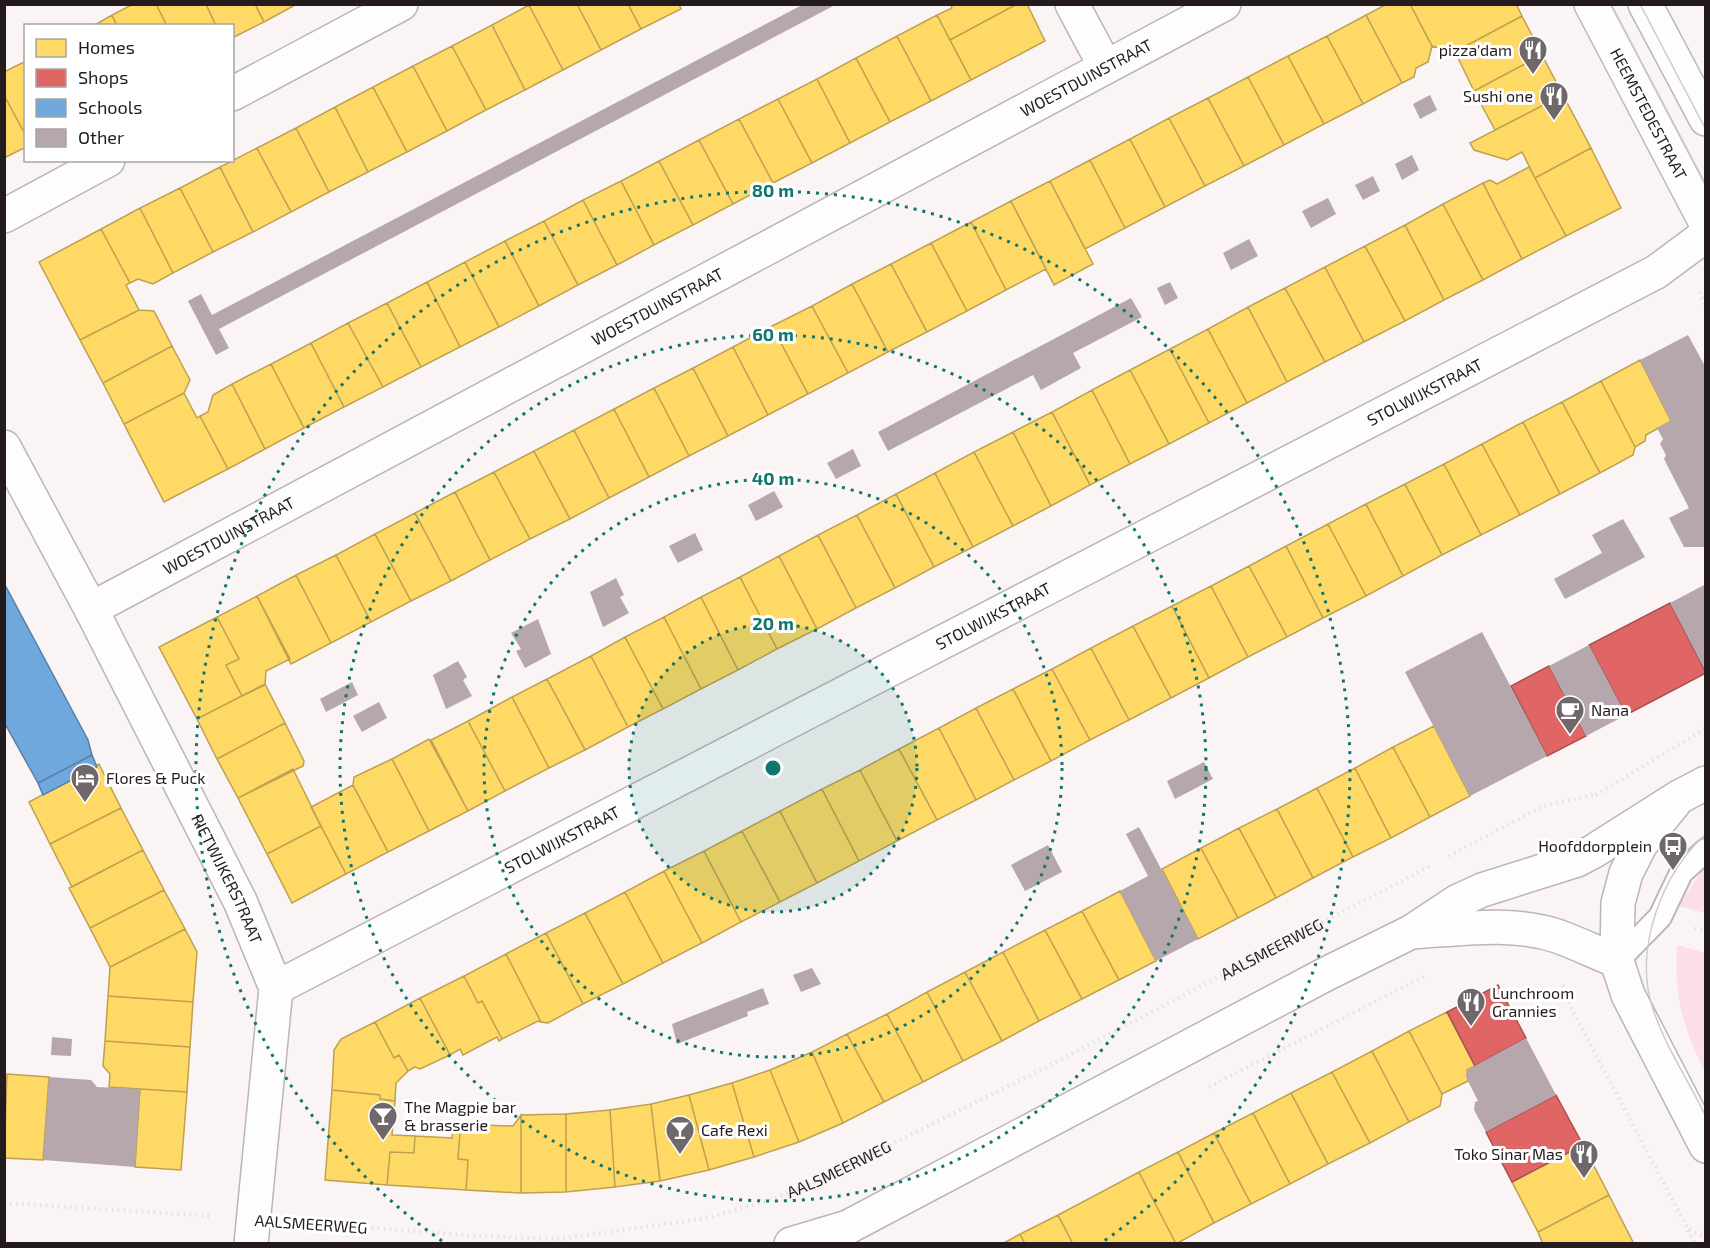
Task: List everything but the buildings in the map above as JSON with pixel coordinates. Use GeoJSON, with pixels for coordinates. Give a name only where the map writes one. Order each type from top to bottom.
{"type":"FeatureCollection","features":[{"type":"Feature","properties":{"kind":"street"},"geometry":{"type":"LineString","coordinates":[[234,93],[401,4]]}},
{"type":"Feature","properties":{"kind":"street"},"geometry":{"type":"LineString","coordinates":[[1072,4],[1105,66]]}},
{"type":"Feature","properties":{"kind":"street","name":"WOESTDUINSTRAAT"},"geometry":{"type":"LineString","coordinates":[[91,609],[1224,4]]}},
{"type":"Feature","properties":{"kind":"street","name":"HEEMSTEDESTRAAT"},"geometry":{"type":"LineString","coordinates":[[1591,4],[1706,223]]}},
{"type":"Feature","properties":{"kind":"street"},"geometry":{"type":"LineString","coordinates":[[1645,4],[1706,120]]}},
{"type":"Feature","properties":{"kind":"street"},"geometry":{"type":"LineString","coordinates":[[4,216],[104,162]]}},
{"type":"Feature","properties":{"kind":"street","name":"STOLWIJKSTRAAT"},"geometry":{"type":"LineString","coordinates":[[276,988],[1656,272],[1706,235]]}},
{"type":"Feature","properties":{"kind":"street","name":"RIETWIJKERSTRAAT"},"geometry":{"type":"LineString","coordinates":[[4,447],[91,609],[240,901],[276,988],[252,1231]]}},
{"type":"Feature","properties":{"kind":"street"},"geometry":{"type":"LineString","coordinates":[[790,1244],[848,1227],[1318,978],[1411,932],[1458,901],[1482,890],[1577,860],[1692,790]]}},
{"type":"Feature","properties":{"kind":"street"},"geometry":{"type":"LineString","coordinates":[[1692,790],[1641,844],[1626,873],[1618,903],[1617,961],[1628,995],[1706,1146]]}},
{"type":"Feature","properties":{"kind":"street"},"geometry":{"type":"LineString","coordinates":[[1411,932],[1486,927],[1529,930],[1556,936],[1617,961]]}},
{"type":"Feature","properties":{"kind":"lane"},"geometry":{"type":"LineString","coordinates":[[1617,961],[1660,917],[1681,873],[1706,850]]}},
{"type":"Feature","properties":{"kind":"path","name":"AALSMEERWEG"},"geometry":{"type":"LineString","coordinates":[[4,1203],[252,1231],[560,1239],[707,1218],[773,1199],[821,1179],[1037,1072],[1543,806],[1597,794]]}},
{"type":"Feature","properties":{"kind":"path"},"geometry":{"type":"LineString","coordinates":[[1208,1088],[1432,973]]}},
{"type":"Feature","properties":{"kind":"path"},"geometry":{"type":"LineString","coordinates":[[1688,1229],[1695,1244]]}},
{"type":"Feature","properties":{"kind":"shaded area"},"geometry":{"type":"Polygon","coordinates":[[[1705,866],[1705,913],[1678,906],[1705,866]]]}},
{"type":"Feature","properties":{"kind":"shaded area"},"geometry":{"type":"Polygon","coordinates":[[[1677,945],[1705,953],[1705,1072],[1690,1040],[1681,1010],[1677,980],[1677,945]]]}},
{"type":"Feature","properties":{"kind":"tram line"},"geometry":{"type":"LineString","coordinates":[[1611,4],[1706,185]]}},
{"type":"Feature","properties":{"kind":"tram line"},"geometry":{"type":"LineString","coordinates":[[1640,4],[1706,130]]}},
{"type":"Feature","properties":{"kind":"tram line"},"geometry":{"type":"LineString","coordinates":[[1706,834],[1676,869],[1665,890],[1656,913],[1647,960],[1647,984],[1657,1020],[1706,1117]]}},
{"type":"Feature","properties":{"kind":"place","name":"pizza'dam"},"geometry":{"type":"Point","coordinates":[1533,76]}},
{"type":"Feature","properties":{"kind":"place","name":"Sushi one"},"geometry":{"type":"Point","coordinates":[1554,122]}},
{"type":"Feature","properties":{"kind":"place","name":"Nana"},"geometry":{"type":"Point","coordinates":[1570,736]}},
{"type":"Feature","properties":{"kind":"place","name":"Flores & Puck"},"geometry":{"type":"Point","coordinates":[85,804]}},
{"type":"Feature","properties":{"kind":"place","name":"Hoofddorpplein"},"geometry":{"type":"Point","coordinates":[1673,872]}},
{"type":"Feature","properties":{"kind":"place","name":"Lunchroom Grannies"},"geometry":{"type":"Point","coordinates":[1471,1028]}},
{"type":"Feature","properties":{"kind":"place","name":"The Magpie bar & brasserie"},"geometry":{"type":"Point","coordinates":[383,1142]}},
{"type":"Feature","properties":{"kind":"place","name":"Cafe Rexi"},"geometry":{"type":"Point","coordinates":[680,1156]}},
{"type":"Feature","properties":{"kind":"place","name":"Toko Sinar Mas"},"geometry":{"type":"Point","coordinates":[1584,1180]}}]}
